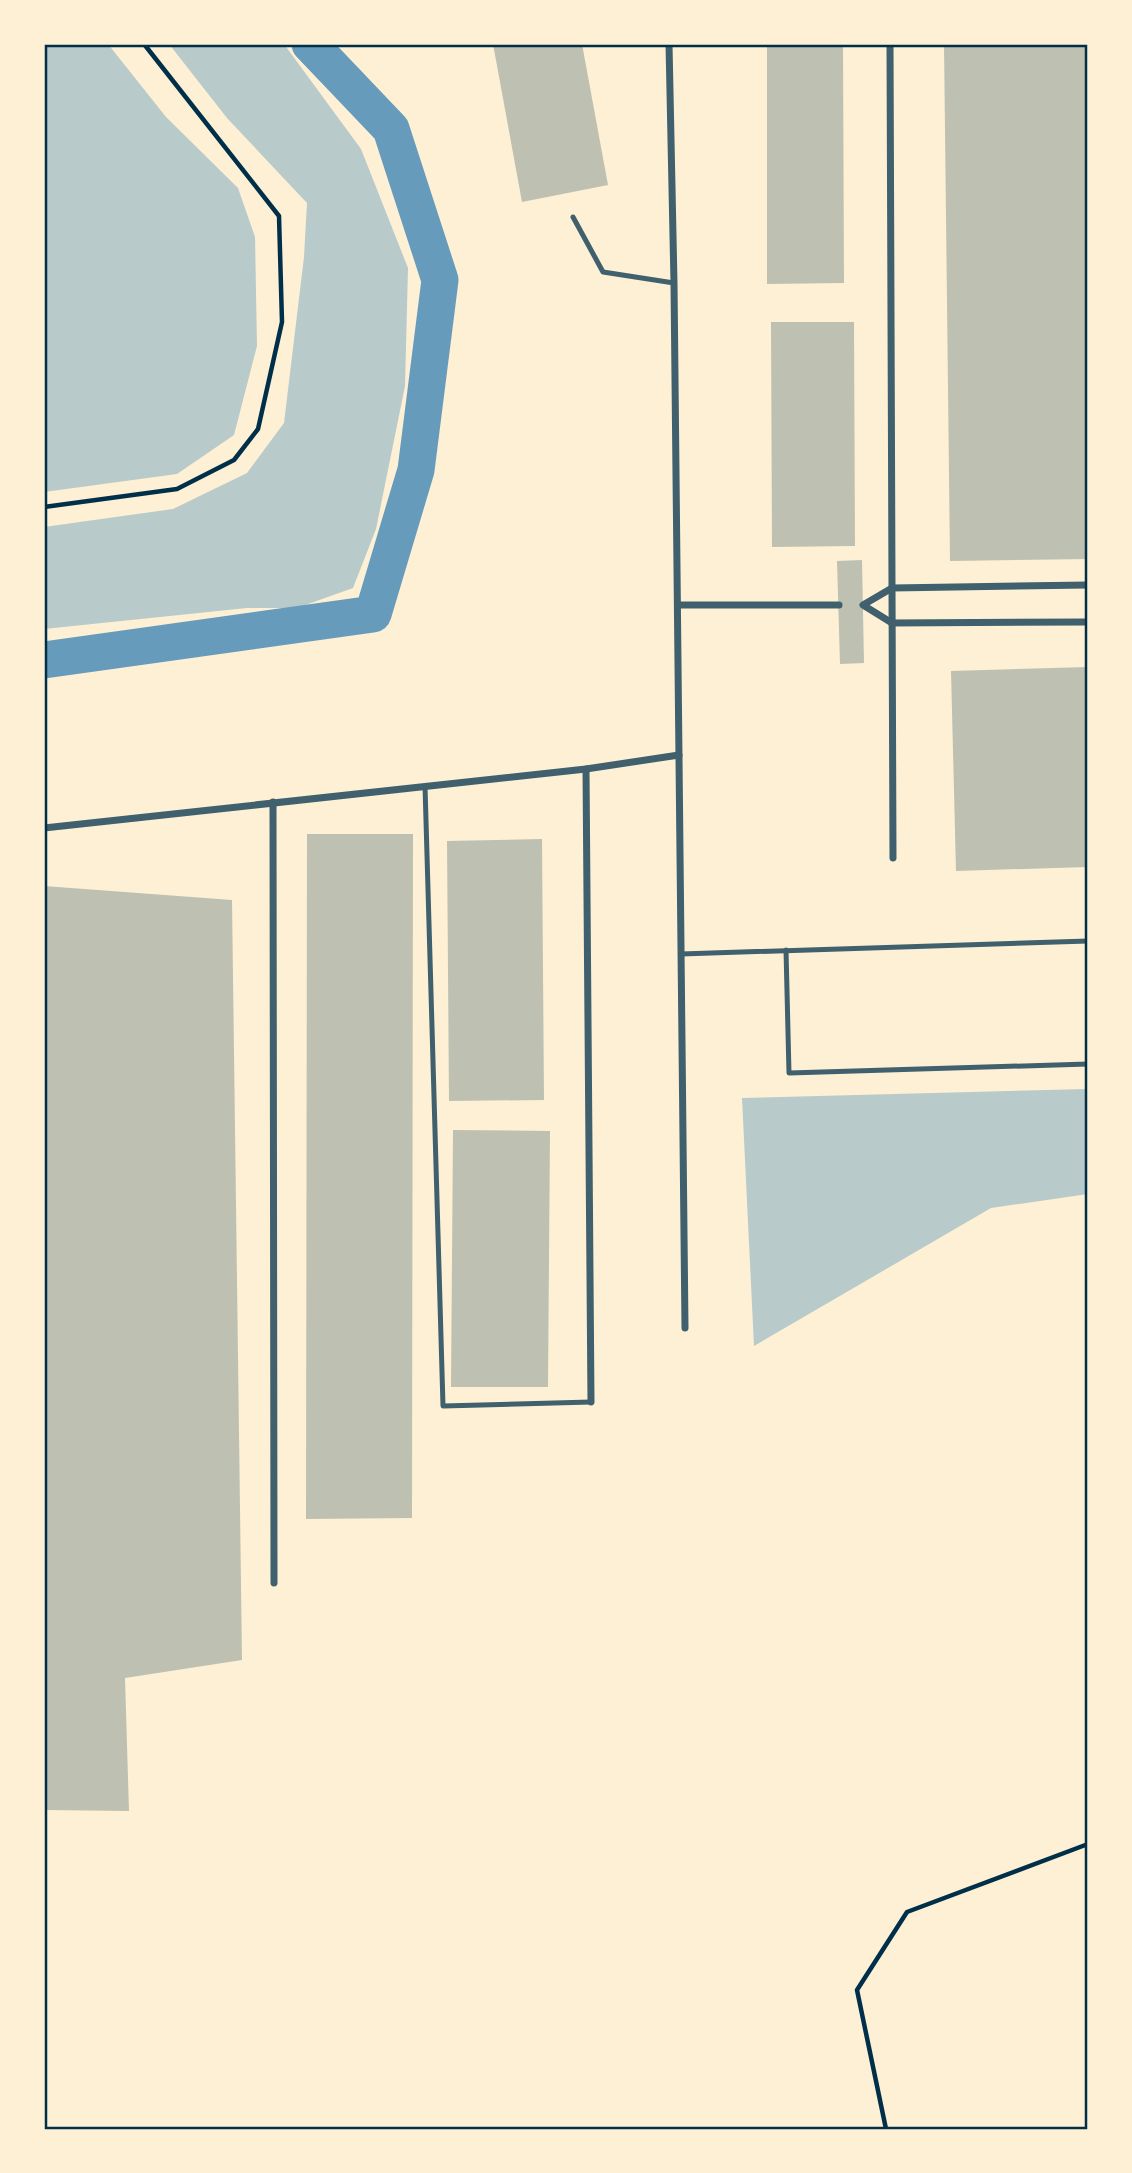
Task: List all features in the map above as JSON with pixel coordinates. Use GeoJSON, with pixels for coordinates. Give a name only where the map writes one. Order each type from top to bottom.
{"type":"FeatureCollection","features":[{"type":"Feature","properties":{"kind":"street"},"geometry":{"type":"LineString","coordinates":[[669,44],[685,1328]]}},
{"type":"Feature","properties":{"kind":"street"},"geometry":{"type":"LineString","coordinates":[[890,44],[893,858]]}},
{"type":"Feature","properties":{"kind":"street"},"geometry":{"type":"LineString","coordinates":[[1088,585],[892,589],[863,605],[892,622],[1088,622]]}},
{"type":"Feature","properties":{"kind":"street"},"geometry":{"type":"LineString","coordinates":[[678,605],[839,605]]}},
{"type":"Feature","properties":{"kind":"street"},"geometry":{"type":"LineString","coordinates":[[44,828],[586,769],[679,755]]}},
{"type":"Feature","properties":{"kind":"street"},"geometry":{"type":"LineString","coordinates":[[586,769],[591,1402]]}},
{"type":"Feature","properties":{"kind":"street"},"geometry":{"type":"LineString","coordinates":[[273,802],[274,1583]]}},
{"type":"Feature","properties":{"kind":"lane"},"geometry":{"type":"LineString","coordinates":[[573,217],[603,272],[674,283]]}},
{"type":"Feature","properties":{"kind":"lane"},"geometry":{"type":"LineString","coordinates":[[425,786],[443,1406],[591,1402]]}},
{"type":"Feature","properties":{"kind":"lane"},"geometry":{"type":"LineString","coordinates":[[681,954],[1088,941]]}},
{"type":"Feature","properties":{"kind":"lane"},"geometry":{"type":"LineString","coordinates":[[786,950],[789,1073],[1088,1064]]}},
{"type":"Feature","properties":{"kind":"path"},"geometry":{"type":"LineString","coordinates":[[44,507],[177,489],[234,460],[258,429],[282,322],[279,216],[144,44]]}},
{"type":"Feature","properties":{"kind":"path"},"geometry":{"type":"LineString","coordinates":[[886,2129],[857,1990],[907,1912],[1088,1844]]}},
{"type":"Feature","properties":{"kind":"shaded area"},"geometry":{"type":"Polygon","coordinates":[[[44,44],[108,44],[166,117],[238,188],[255,237],[257,346],[234,435],[177,474],[44,492],[44,44]]]}},
{"type":"Feature","properties":{"kind":"shaded area"},"geometry":{"type":"Polygon","coordinates":[[[169,44],[284,44],[361,149],[408,268],[405,386],[376,529],[353,588],[297,608],[247,608],[44,629],[44,527],[173,509],[247,473],[284,423],[304,257],[307,203],[227,118],[169,44]]]}},
{"type":"Feature","properties":{"kind":"shaded area"},"geometry":{"type":"Polygon","coordinates":[[[1088,1089],[1088,1194],[991,1208],[754,1346],[742,1098],[1088,1089]]]}},
{"type":"Feature","properties":{"kind":"building"},"geometry":{"type":"Polygon","coordinates":[[[493,44],[582,44],[608,185],[522,202],[493,44]]]}},
{"type":"Feature","properties":{"kind":"building"},"geometry":{"type":"Polygon","coordinates":[[[767,44],[843,44],[844,283],[767,284],[767,44]]]}},
{"type":"Feature","properties":{"kind":"building"},"geometry":{"type":"Polygon","coordinates":[[[944,44],[1088,44],[1088,559],[950,561],[944,44]]]}},
{"type":"Feature","properties":{"kind":"building"},"geometry":{"type":"Polygon","coordinates":[[[771,322],[854,322],[855,546],[772,547],[771,322]]]}},
{"type":"Feature","properties":{"kind":"building"},"geometry":{"type":"Polygon","coordinates":[[[862,560],[864,663],[840,664],[837,561],[862,560]]]}},
{"type":"Feature","properties":{"kind":"building"},"geometry":{"type":"Polygon","coordinates":[[[1088,667],[1088,867],[956,871],[951,671],[1088,667]]]}},
{"type":"Feature","properties":{"kind":"building"},"geometry":{"type":"Polygon","coordinates":[[[307,834],[413,834],[412,1518],[306,1519],[307,834]]]}},
{"type":"Feature","properties":{"kind":"building"},"geometry":{"type":"Polygon","coordinates":[[[542,839],[544,1100],[449,1101],[447,841],[542,839]]]}},
{"type":"Feature","properties":{"kind":"building"},"geometry":{"type":"Polygon","coordinates":[[[44,886],[232,900],[242,1660],[125,1678],[129,1811],[44,1810],[44,886]]]}},
{"type":"Feature","properties":{"kind":"building"},"geometry":{"type":"Polygon","coordinates":[[[453,1130],[550,1131],[548,1387],[451,1387],[453,1130]]]}},
{"type":"Feature","properties":{"kind":"waterway"},"geometry":{"type":"LineString","coordinates":[[44,660],[373,614],[416,470],[440,280],[391,129],[310,44]]}}]}
